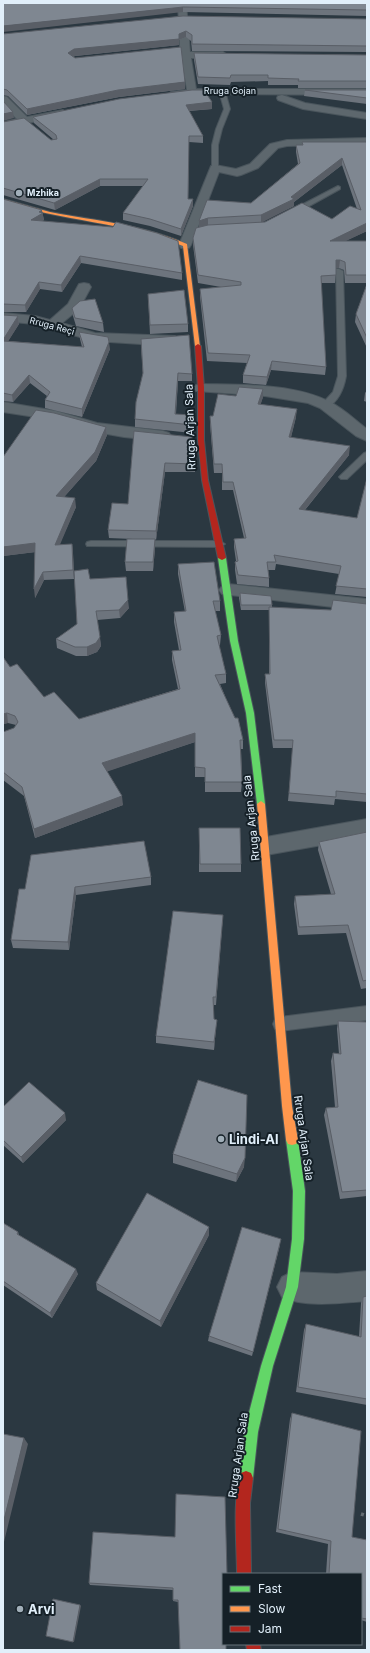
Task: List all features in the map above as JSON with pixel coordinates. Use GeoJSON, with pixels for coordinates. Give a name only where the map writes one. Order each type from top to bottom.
{"type":"FeatureCollection","features":[{"type":"Feature","properties":{"kind":"street"},"geometry":{"type":"LineString","coordinates":[[182,3],[179,17],[192,92]]}},
{"type":"Feature","properties":{"kind":"street"},"geometry":{"type":"LineString","coordinates":[[179,17],[195,17]]}},
{"type":"Feature","properties":{"kind":"street"},"geometry":{"type":"LineString","coordinates":[[184,50],[233,55]]}},
{"type":"Feature","properties":{"kind":"street","name":"Rruga Gojan"},"geometry":{"type":"LineString","coordinates":[[164,95],[222,91],[367,92]]}},
{"type":"Feature","properties":{"kind":"street"},"geometry":{"type":"LineString","coordinates":[[268,92],[302,106],[367,116]]}},
{"type":"Feature","properties":{"kind":"street"},"geometry":{"type":"LineString","coordinates":[[3,99],[24,120]]}},
{"type":"Feature","properties":{"kind":"street"},"geometry":{"type":"LineString","coordinates":[[3,125],[75,110]]}},
{"type":"Feature","properties":{"kind":"street"},"geometry":{"type":"LineString","coordinates":[[3,200],[42,212],[143,230],[173,239],[185,245],[193,233],[215,168],[237,173],[254,166],[274,146],[287,143],[367,142]]}},
{"type":"Feature","properties":{"kind":"street","name":"Rruga Arjan Sala"},"geometry":{"type":"LineString","coordinates":[[185,245],[202,388],[188,439],[205,480],[220,544],[228,590],[234,641],[250,713],[266,846],[286,1106],[299,1191],[298,1239],[292,1287],[267,1366],[251,1432],[243,1503],[244,1573]]}},
{"type":"Feature","properties":{"kind":"street"},"geometry":{"type":"LineString","coordinates":[[52,325],[74,306],[84,287]]}},
{"type":"Feature","properties":{"kind":"street","name":"Rruga Reçi"},"geometry":{"type":"LineString","coordinates":[[3,317],[35,320],[94,337],[116,340],[197,337]]}},
{"type":"Feature","properties":{"kind":"street"},"geometry":{"type":"LineString","coordinates":[[202,388],[277,393],[305,399],[325,405],[367,436]]}},
{"type":"Feature","properties":{"kind":"street"},"geometry":{"type":"LineString","coordinates":[[3,407],[56,416],[96,427],[124,432],[188,439]]}},
{"type":"Feature","properties":{"kind":"street"},"geometry":{"type":"LineString","coordinates":[[228,590],[367,605]]}},
{"type":"Feature","properties":{"kind":"street"},"geometry":{"type":"LineString","coordinates":[[266,846],[367,828]]}},
{"type":"Feature","properties":{"kind":"street"},"geometry":{"type":"LineString","coordinates":[[292,1287],[337,1289],[367,1286]]}},
{"type":"Feature","properties":{"kind":"lane"},"geometry":{"type":"LineString","coordinates":[[215,168],[215,145],[219,129],[227,109],[222,91]]}},
{"type":"Feature","properties":{"kind":"lane"},"geometry":{"type":"LineString","coordinates":[[24,120],[33,128]]}},
{"type":"Feature","properties":{"kind":"lane"},"geometry":{"type":"LineString","coordinates":[[286,215],[338,188]]}},
{"type":"Feature","properties":{"kind":"lane"},"geometry":{"type":"LineString","coordinates":[[325,405],[336,395],[341,387],[339,271]]}},
{"type":"Feature","properties":{"kind":"lane"},"geometry":{"type":"LineString","coordinates":[[344,477],[367,455]]}},
{"type":"Feature","properties":{"kind":"lane"},"geometry":{"type":"LineString","coordinates":[[91,544],[220,544]]}},
{"type":"Feature","properties":{"kind":"lane"},"geometry":{"type":"LineString","coordinates":[[280,1024],[367,1013]]}},
{"type":"Feature","properties":{"kind":"path"},"geometry":{"type":"LineString","coordinates":[[361,1514],[367,1516]]}},
{"type":"Feature","properties":{"kind":"building"},"geometry":{"type":"Polygon","coordinates":[[[3,3],[367,3],[367,10],[183,7],[3,26],[3,3]]]}},
{"type":"Feature","properties":{"kind":"building"},"geometry":{"type":"Polygon","coordinates":[[[183,16],[367,19],[367,46],[192,44],[192,35],[186,31],[179,34],[179,39],[74,49],[68,53],[75,58],[181,47],[185,82],[118,90],[27,109],[7,90],[3,89],[3,34],[183,16]]]}},
{"type":"Feature","properties":{"kind":"building"},"geometry":{"type":"Polygon","coordinates":[[[194,53],[367,55],[367,81],[298,81],[299,79],[268,78],[268,75],[231,75],[230,78],[198,77],[194,53]]]}},
{"type":"Feature","properties":{"kind":"building"},"geometry":{"type":"Polygon","coordinates":[[[192,90],[204,90],[212,102],[186,105],[203,136],[189,136],[188,199],[193,199],[181,229],[150,219],[123,213],[148,179],[100,179],[54,203],[3,188],[3,122],[24,118],[51,140],[57,139],[56,135],[33,117],[119,99],[192,90]]]}},
{"type":"Feature","properties":{"kind":"building"},"geometry":{"type":"Polygon","coordinates":[[[305,90],[367,90],[367,98],[305,90]]]}},
{"type":"Feature","properties":{"kind":"building"},"geometry":{"type":"Polygon","coordinates":[[[3,101],[13,112],[3,114],[3,101]]]}},
{"type":"Feature","properties":{"kind":"building"},"geometry":{"type":"Polygon","coordinates":[[[302,142],[367,142],[367,223],[330,241],[367,241],[367,275],[346,275],[345,262],[336,260],[336,275],[321,276],[326,367],[272,361],[267,377],[243,375],[250,355],[208,353],[200,289],[241,285],[241,282],[198,275],[193,238],[196,228],[208,225],[265,222],[302,203],[332,219],[350,206],[361,210],[342,158],[291,197],[294,199],[261,215],[208,218],[199,221],[207,200],[251,203],[300,163],[296,145],[303,145],[302,142]]]}},
{"type":"Feature","properties":{"kind":"building"},"geometry":{"type":"Polygon","coordinates":[[[3,199],[42,210],[39,212],[43,213],[31,220],[113,227],[116,222],[157,233],[178,241],[182,273],[80,256],[61,285],[39,282],[25,305],[3,304],[3,199]]]}},
{"type":"Feature","properties":{"kind":"building"},"geometry":{"type":"Polygon","coordinates":[[[367,284],[367,338],[356,314],[367,284]]]}},
{"type":"Feature","properties":{"kind":"building"},"geometry":{"type":"Polygon","coordinates":[[[184,290],[188,324],[150,325],[148,294],[184,290]]]}},
{"type":"Feature","properties":{"kind":"building"},"geometry":{"type":"Polygon","coordinates":[[[95,299],[103,323],[75,318],[72,308],[80,301],[95,299]]]}},
{"type":"Feature","properties":{"kind":"building"},"geometry":{"type":"Polygon","coordinates":[[[3,315],[18,316],[3,340],[3,315]]]}},
{"type":"Feature","properties":{"kind":"building"},"geometry":{"type":"Polygon","coordinates":[[[79,332],[108,337],[109,342],[82,409],[45,400],[50,392],[29,375],[12,395],[3,393],[3,341],[84,347],[79,332]]]}},
{"type":"Feature","properties":{"kind":"building"},"geometry":{"type":"Polygon","coordinates":[[[189,335],[192,374],[178,373],[175,414],[192,415],[192,425],[135,419],[136,402],[143,373],[141,339],[189,335]]]}},
{"type":"Feature","properties":{"kind":"building"},"geometry":{"type":"Polygon","coordinates":[[[239,387],[263,389],[258,404],[297,409],[289,437],[350,446],[299,509],[357,518],[367,478],[367,589],[336,586],[341,566],[274,555],[276,562],[267,562],[269,578],[238,575],[235,562],[238,561],[234,539],[246,538],[233,482],[223,482],[222,464],[214,464],[210,416],[213,416],[218,394],[236,396],[239,387]]]}},
{"type":"Feature","properties":{"kind":"building"},"geometry":{"type":"Polygon","coordinates":[[[36,410],[54,413],[106,427],[95,452],[56,496],[75,498],[55,545],[72,544],[73,570],[43,572],[34,589],[35,543],[3,547],[3,457],[36,410]]]}},
{"type":"Feature","properties":{"kind":"building"},"geometry":{"type":"Polygon","coordinates":[[[134,431],[192,437],[195,464],[165,463],[156,531],[108,530],[112,503],[128,504],[134,431]]]}},
{"type":"Feature","properties":{"kind":"building"},"geometry":{"type":"Polygon","coordinates":[[[127,539],[155,539],[153,562],[125,562],[127,539]]]}},
{"type":"Feature","properties":{"kind":"building"},"geometry":{"type":"Polygon","coordinates":[[[214,562],[220,601],[213,601],[221,635],[217,636],[226,674],[215,675],[235,718],[238,718],[243,740],[240,740],[242,782],[205,782],[205,768],[195,767],[195,733],[102,763],[122,796],[34,829],[22,787],[3,772],[3,732],[14,728],[18,722],[15,716],[7,713],[3,714],[3,657],[10,667],[17,664],[44,697],[54,692],[79,719],[180,689],[172,651],[181,650],[174,612],[186,611],[178,564],[214,562]]]}},
{"type":"Feature","properties":{"kind":"building"},"geometry":{"type":"Polygon","coordinates":[[[88,569],[90,579],[126,577],[128,600],[119,610],[96,611],[100,637],[96,643],[87,647],[75,647],[56,639],[77,624],[74,571],[88,569]]]}},
{"type":"Feature","properties":{"kind":"building"},"geometry":{"type":"Polygon","coordinates":[[[240,593],[271,596],[272,605],[241,605],[240,593]]]}},
{"type":"Feature","properties":{"kind":"building"},"geometry":{"type":"Polygon","coordinates":[[[333,600],[367,604],[367,794],[336,791],[336,797],[289,793],[293,740],[274,740],[265,674],[270,674],[269,607],[331,610],[333,600]]]}},
{"type":"Feature","properties":{"kind":"building"},"geometry":{"type":"Polygon","coordinates":[[[199,828],[240,828],[241,864],[200,864],[199,828]]]}},
{"type":"Feature","properties":{"kind":"building"},"geometry":{"type":"Polygon","coordinates":[[[367,832],[367,980],[363,981],[348,925],[299,927],[295,896],[335,894],[319,842],[367,832]]]}},
{"type":"Feature","properties":{"kind":"building"},"geometry":{"type":"Polygon","coordinates":[[[144,841],[151,877],[75,887],[68,942],[11,940],[19,889],[25,889],[31,855],[144,841]]]}},
{"type":"Feature","properties":{"kind":"building"},"geometry":{"type":"Polygon","coordinates":[[[173,911],[223,915],[216,997],[213,997],[214,1019],[217,1020],[214,1042],[156,1036],[173,911]]]}},
{"type":"Feature","properties":{"kind":"building"},"geometry":{"type":"Polygon","coordinates":[[[338,1021],[367,1022],[367,1190],[342,1192],[326,1108],[338,1107],[333,1053],[341,1054],[338,1021]]]}},
{"type":"Feature","properties":{"kind":"building"},"geometry":{"type":"Polygon","coordinates":[[[198,1080],[247,1095],[245,1158],[237,1174],[173,1154],[198,1080]]]}},
{"type":"Feature","properties":{"kind":"building"},"geometry":{"type":"Polygon","coordinates":[[[29,1082],[65,1113],[21,1157],[3,1140],[3,1107],[29,1082]]]}},
{"type":"Feature","properties":{"kind":"building"},"geometry":{"type":"Polygon","coordinates":[[[147,1193],[209,1227],[160,1321],[96,1283],[147,1193]]]}},
{"type":"Feature","properties":{"kind":"building"},"geometry":{"type":"Polygon","coordinates":[[[3,1223],[18,1232],[17,1234],[76,1269],[50,1313],[3,1281],[3,1223]]]}},
{"type":"Feature","properties":{"kind":"building"},"geometry":{"type":"Polygon","coordinates":[[[242,1227],[281,1239],[253,1352],[209,1336],[242,1227]]]}},
{"type":"Feature","properties":{"kind":"building"},"geometry":{"type":"Polygon","coordinates":[[[367,1296],[367,1399],[298,1387],[306,1324],[361,1337],[363,1297],[367,1296]]]}},
{"type":"Feature","properties":{"kind":"building"},"geometry":{"type":"Polygon","coordinates":[[[292,1413],[361,1431],[352,1537],[367,1540],[367,1619],[362,1618],[362,1573],[329,1573],[331,1541],[278,1529],[292,1413]]]}},
{"type":"Feature","properties":{"kind":"building"},"geometry":{"type":"Polygon","coordinates":[[[3,1434],[24,1438],[3,1524],[3,1434]]]}},
{"type":"Feature","properties":{"kind":"building"},"geometry":{"type":"Polygon","coordinates":[[[176,1494],[225,1497],[227,1573],[222,1573],[222,1645],[226,1645],[226,1650],[180,1650],[178,1600],[173,1600],[173,1588],[89,1583],[93,1532],[175,1537],[176,1494]]]}},
{"type":"Feature","properties":{"kind":"building"},"geometry":{"type":"Polygon","coordinates":[[[53,1599],[80,1605],[73,1642],[46,1636],[53,1599]]]}},
{"type":"Feature","properties":{"kind":"traffic: fast"},"geometry":{"type":"LineString","coordinates":[[222,558],[234,641],[250,713],[261,804]]}},
{"type":"Feature","properties":{"kind":"traffic: fast"},"geometry":{"type":"LineString","coordinates":[[246,1478],[251,1432],[267,1366],[292,1287],[298,1239],[299,1191],[292,1140]]}},
{"type":"Feature","properties":{"kind":"traffic: slow"},"geometry":{"type":"LineString","coordinates":[[3,200],[49,213],[141,229],[185,245],[198,346]]}},
{"type":"Feature","properties":{"kind":"traffic: slow"},"geometry":{"type":"LineString","coordinates":[[261,804],[287,1106],[292,1140]]}},
{"type":"Feature","properties":{"kind":"traffic: jam"},"geometry":{"type":"LineString","coordinates":[[198,346],[201,388],[201,440],[205,480],[222,558]]}},
{"type":"Feature","properties":{"kind":"traffic: jam"},"geometry":{"type":"LineString","coordinates":[[244,1573],[243,1503],[246,1478]]}},
{"type":"Feature","properties":{"kind":"traffic: jam"},"geometry":{"type":"LineString","coordinates":[[253,1645],[254,1650]]}},
{"type":"Feature","properties":{"kind":"place","name":"Mzhika"},"geometry":{"type":"Point","coordinates":[19,193]}},
{"type":"Feature","properties":{"kind":"place","name":"Lindi-Al"},"geometry":{"type":"Point","coordinates":[221,1139]}},
{"type":"Feature","properties":{"kind":"place","name":"Arvi"},"geometry":{"type":"Point","coordinates":[20,1609]}}]}
